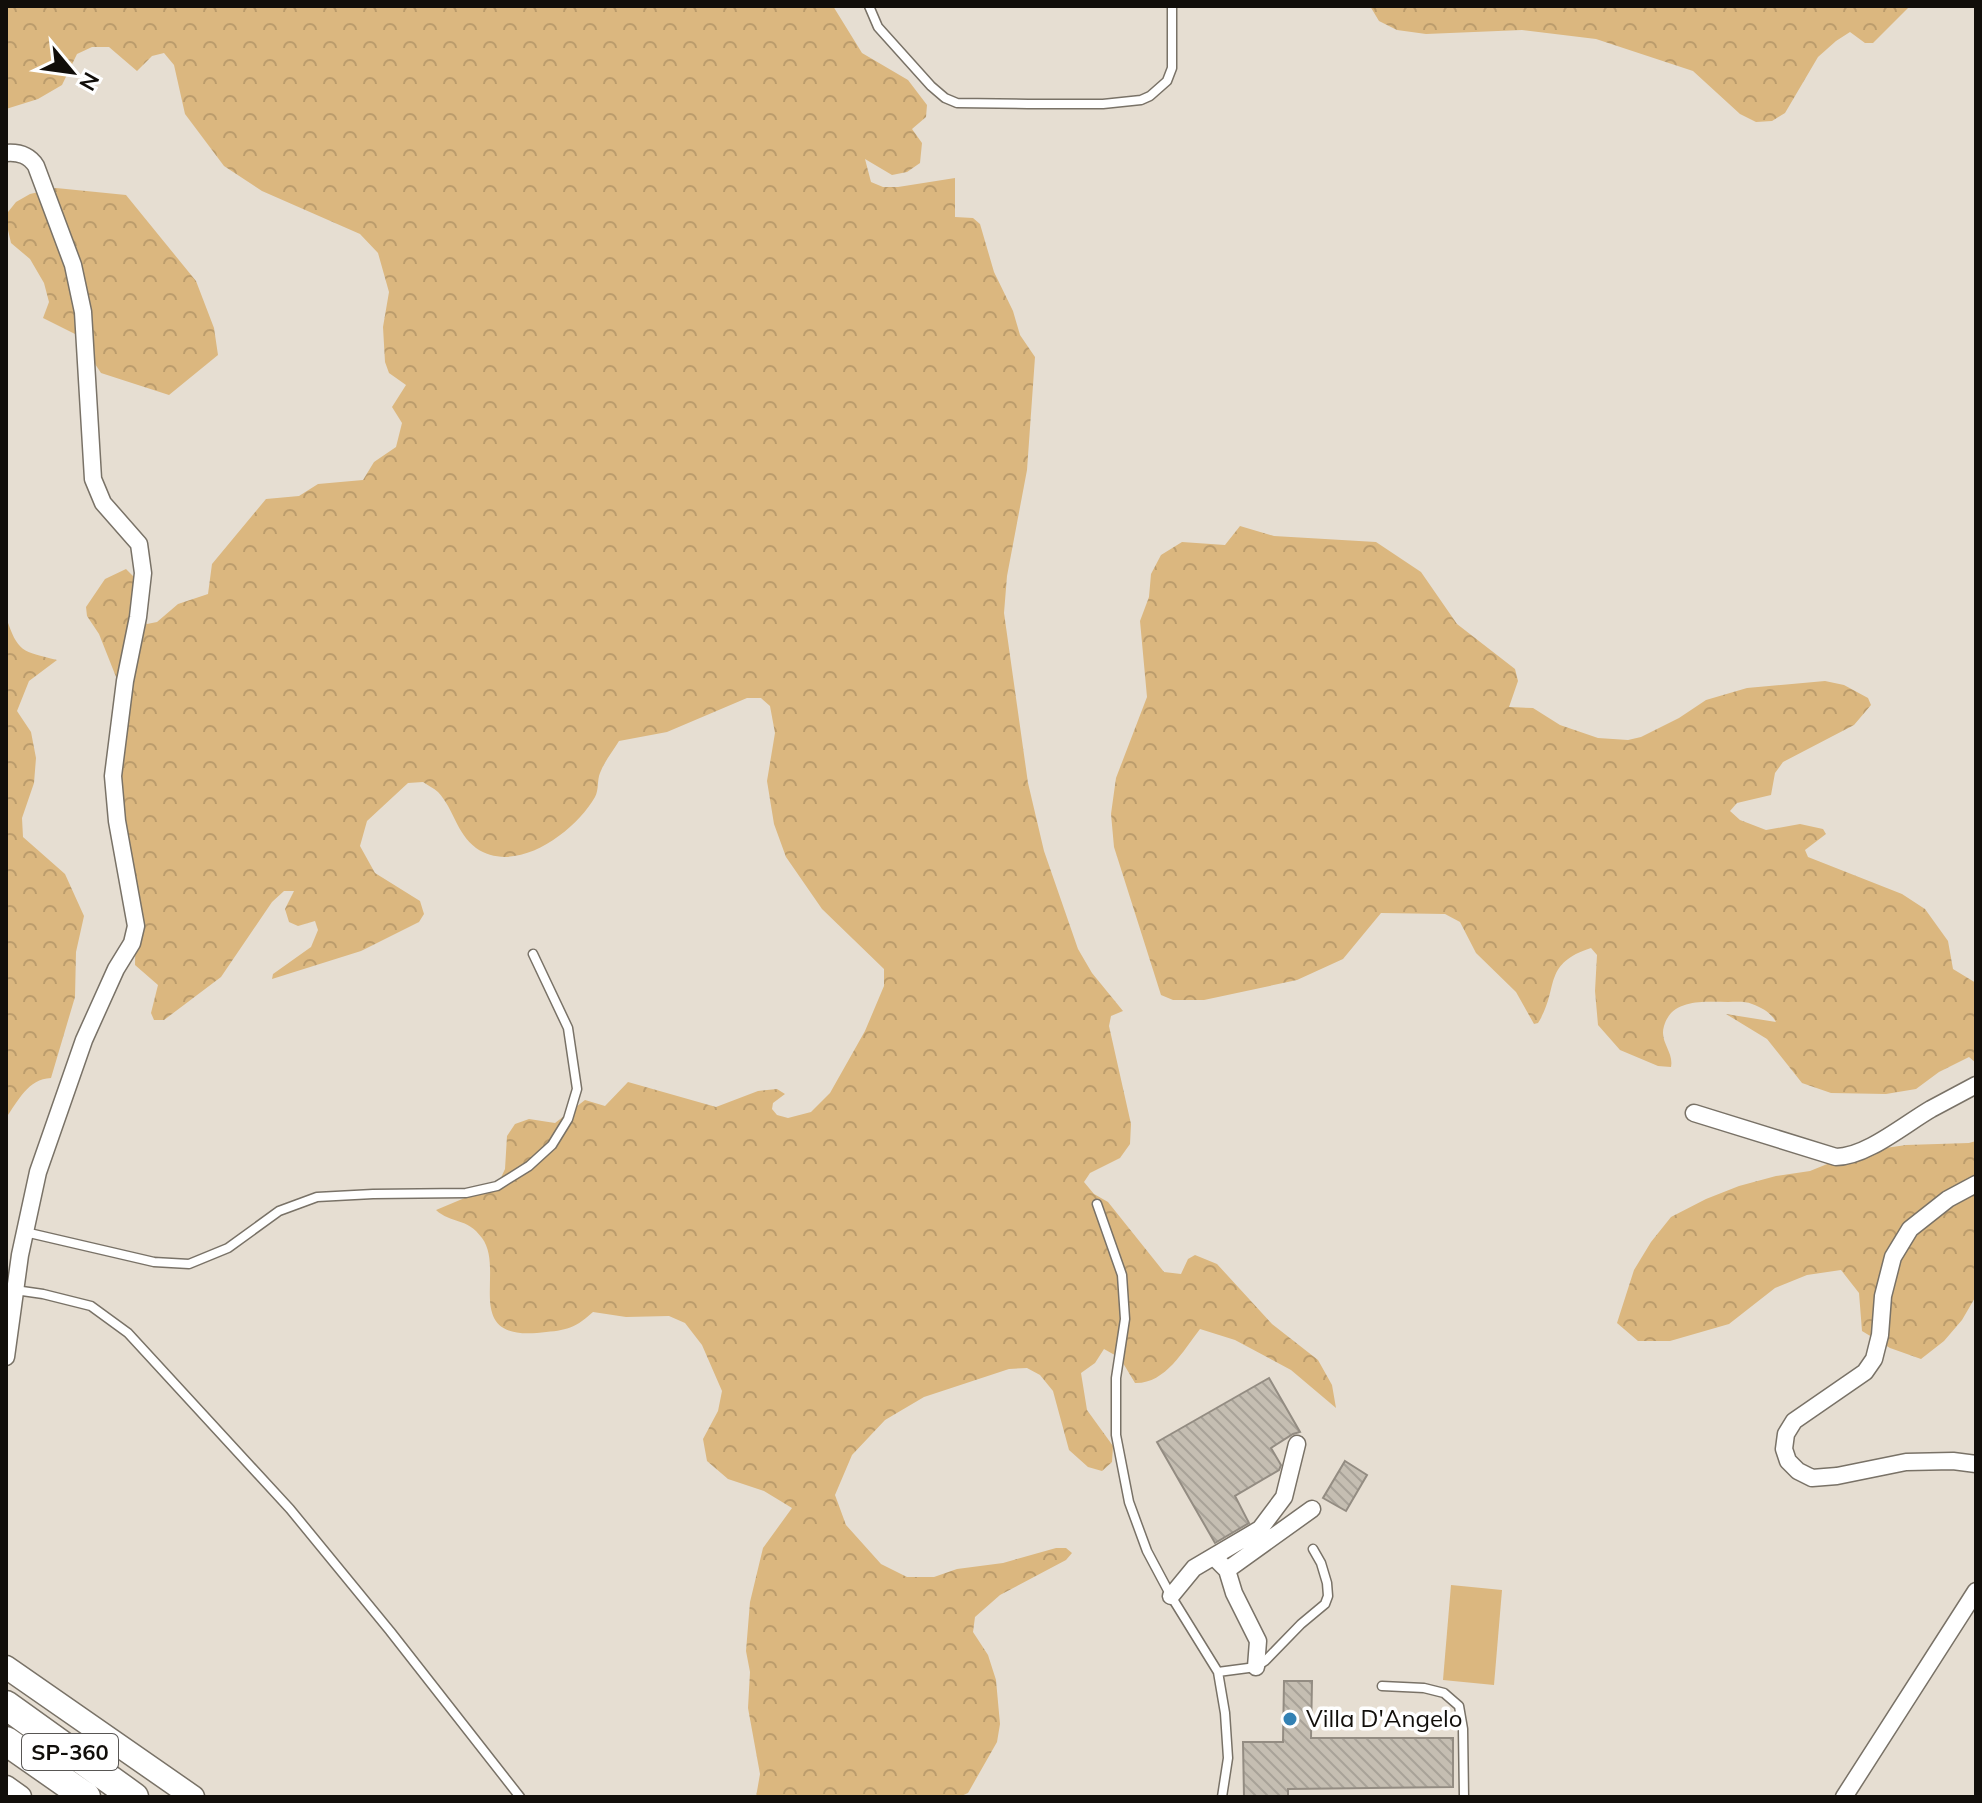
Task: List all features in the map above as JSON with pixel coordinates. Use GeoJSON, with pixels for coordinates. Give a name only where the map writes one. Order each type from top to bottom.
{"type":"FeatureCollection","features":[{"type":"Feature","properties":{"kind":"highway","name":"SP-360"},"geometry":{"type":"LineString","coordinates":[[6,1705],[134,1797]]}},
{"type":"Feature","properties":{"kind":"highway","name":"SP-360"},"geometry":{"type":"LineString","coordinates":[[6,1741],[86,1797]]}},
{"type":"Feature","properties":{"kind":"street"},"geometry":{"type":"LineString","coordinates":[[6,153],[22,154],[32,159],[73,265],[83,312],[93,479],[103,503],[139,544],[143,573],[113,776],[117,821],[136,926],[132,943],[116,969],[84,1040],[38,1172],[25,1232],[6,1357]]}},
{"type":"Feature","properties":{"kind":"street"},"geometry":{"type":"LineString","coordinates":[[1694,1113],[1836,1157],[1848,1157],[1976,1085]]}},
{"type":"Feature","properties":{"kind":"street"},"geometry":{"type":"LineString","coordinates":[[1976,1184],[1948,1199],[1910,1229],[1893,1257],[1883,1296],[1880,1335],[1874,1359],[1865,1372],[1794,1421],[1786,1434],[1784,1449],[1788,1461],[1812,1478],[1906,1462],[1976,1464]]}},
{"type":"Feature","properties":{"kind":"street"},"geometry":{"type":"LineString","coordinates":[[1171,1596],[1194,1568],[1260,1529],[1284,1497],[1297,1444]]}},
{"type":"Feature","properties":{"kind":"street"},"geometry":{"type":"LineString","coordinates":[[1227,1570],[1312,1509]]}},
{"type":"Feature","properties":{"kind":"street"},"geometry":{"type":"LineString","coordinates":[[1214,1557],[1227,1570],[1234,1593],[1258,1641],[1256,1667]]}},
{"type":"Feature","properties":{"kind":"street"},"geometry":{"type":"LineString","coordinates":[[1844,1797],[1976,1591]]}},
{"type":"Feature","properties":{"kind":"street"},"geometry":{"type":"LineString","coordinates":[[6,1667],[193,1797]]}},
{"type":"Feature","properties":{"kind":"street"},"geometry":{"type":"LineString","coordinates":[[6,1787],[20,1797]]}},
{"type":"Feature","properties":{"kind":"lane"},"geometry":{"type":"LineString","coordinates":[[869,6],[878,27],[945,98],[957,103],[1028,104],[1103,104],[1141,100],[1150,96],[1167,81],[1172,68],[1172,6]]}},
{"type":"Feature","properties":{"kind":"lane"},"geometry":{"type":"LineString","coordinates":[[25,1232],[154,1262],[189,1264],[228,1248],[279,1211],[317,1197],[466,1193],[497,1186],[529,1166],[552,1145],[568,1119],[577,1089],[568,1028],[533,954]]}},
{"type":"Feature","properties":{"kind":"lane"},"geometry":{"type":"LineString","coordinates":[[1097,1204],[1122,1275],[1125,1319],[1116,1378],[1116,1435],[1129,1502],[1147,1551],[1218,1672],[1228,1758],[1222,1797]]}},
{"type":"Feature","properties":{"kind":"lane"},"geometry":{"type":"LineString","coordinates":[[15,1290],[91,1306],[128,1333],[290,1509],[520,1797]]}},
{"type":"Feature","properties":{"kind":"lane"},"geometry":{"type":"LineString","coordinates":[[1218,1672],[1256,1667],[1325,1604],[1327,1583],[1313,1549]]}},
{"type":"Feature","properties":{"kind":"lane"},"geometry":{"type":"LineString","coordinates":[[1382,1686],[1424,1688],[1444,1693],[1459,1706],[1463,1729],[1464,1797]]}},
{"type":"Feature","properties":{"kind":"green space"},"geometry":{"type":"Polygon","coordinates":[[[6,6],[833,6],[862,53],[908,80],[927,105],[926,117],[912,129],[922,143],[920,163],[907,172],[892,175],[865,159],[871,182],[883,187],[898,187],[955,178],[955,217],[973,218],[980,224],[994,272],[1013,311],[1020,335],[1035,357],[1027,470],[1007,576],[1004,613],[1028,783],[1044,851],[1078,949],[1092,973],[1123,1011],[1111,1016],[1109,1026],[1131,1124],[1130,1144],[1120,1158],[1090,1173],[1084,1182],[1094,1194],[1108,1202],[1164,1272],[1181,1274],[1188,1259],[1195,1255],[1217,1264],[1272,1324],[1318,1360],[1332,1385],[1336,1408],[1291,1370],[1235,1340],[1200,1329],[1172,1365],[1146,1382],[1135,1383],[1120,1358],[1104,1349],[1095,1363],[1081,1373],[1087,1410],[1113,1446],[1112,1462],[1102,1471],[1088,1467],[1069,1450],[1053,1391],[1040,1375],[1027,1368],[1009,1369],[924,1397],[885,1420],[852,1455],[835,1495],[846,1525],[881,1564],[907,1577],[934,1577],[957,1569],[1003,1563],[1056,1548],[1066,1548],[1072,1553],[1066,1560],[1000,1595],[975,1617],[973,1632],[988,1655],[996,1680],[1000,1724],[997,1742],[968,1793],[959,1797],[756,1797],[760,1774],[748,1708],[750,1672],[746,1651],[750,1602],[763,1548],[792,1508],[764,1491],[728,1479],[707,1461],[703,1439],[718,1411],[722,1391],[702,1345],[685,1323],[669,1316],[626,1317],[593,1312],[567,1328],[537,1333],[514,1332],[500,1325],[493,1314],[488,1252],[482,1238],[471,1227],[436,1210],[498,1184],[505,1169],[507,1136],[515,1124],[529,1119],[555,1123],[585,1100],[605,1106],[628,1082],[716,1107],[758,1091],[777,1089],[785,1094],[773,1103],[772,1109],[777,1115],[788,1118],[811,1112],[830,1093],[865,1031],[884,986],[884,969],[822,909],[786,857],[774,824],[767,781],[775,733],[770,706],[761,698],[747,698],[667,732],[619,741],[602,769],[596,794],[574,824],[543,846],[509,857],[492,855],[476,848],[464,835],[438,792],[423,782],[408,783],[367,821],[360,846],[375,873],[420,901],[424,914],[419,922],[361,951],[272,979],[273,974],[311,947],[318,930],[315,921],[298,926],[289,922],[285,909],[294,891],[284,891],[272,902],[221,977],[164,1020],[154,1020],[151,1013],[158,985],[135,965],[136,909],[115,752],[124,697],[99,634],[87,616],[86,607],[105,579],[126,569],[133,576],[139,618],[147,624],[157,622],[178,604],[208,594],[212,564],[266,499],[299,496],[318,484],[363,480],[374,462],[396,447],[402,423],[392,407],[406,385],[389,373],[385,362],[383,327],[389,292],[378,253],[360,234],[262,191],[224,166],[185,114],[174,65],[164,53],[152,56],[137,71],[109,47],[92,47],[77,54],[62,85],[38,99],[6,109],[6,6]]]}},
{"type":"Feature","properties":{"kind":"green space"},"geometry":{"type":"Polygon","coordinates":[[[1370,6],[1910,6],[1873,43],[1865,43],[1850,32],[1836,41],[1818,57],[1785,113],[1772,121],[1756,122],[1740,114],[1693,71],[1596,39],[1522,30],[1426,34],[1397,30],[1379,21],[1370,6]]]}},
{"type":"Feature","properties":{"kind":"green space"},"geometry":{"type":"Polygon","coordinates":[[[56,188],[126,195],[196,281],[214,328],[218,355],[169,395],[101,373],[75,334],[43,318],[49,302],[44,283],[30,259],[11,243],[6,221],[8,212],[16,202],[30,194],[56,188]]]}},
{"type":"Feature","properties":{"kind":"green space"},"geometry":{"type":"Polygon","coordinates":[[[1240,526],[1274,536],[1376,542],[1421,572],[1457,624],[1515,669],[1518,681],[1509,707],[1533,708],[1560,725],[1598,738],[1628,740],[1641,737],[1706,700],[1747,688],[1825,681],[1844,685],[1868,698],[1871,705],[1854,725],[1783,762],[1775,773],[1771,795],[1737,803],[1730,811],[1740,820],[1766,830],[1800,824],[1823,829],[1826,834],[1805,850],[1808,857],[1902,894],[1925,909],[1948,941],[1953,969],[1976,983],[1976,1063],[1969,1057],[1939,1072],[1916,1089],[1886,1094],[1831,1093],[1802,1083],[1767,1039],[1726,1014],[1776,1022],[1766,1011],[1746,1002],[1709,1002],[1682,1006],[1668,1017],[1663,1032],[1671,1067],[1658,1066],[1620,1050],[1598,1025],[1595,991],[1597,955],[1591,948],[1575,954],[1558,970],[1545,1011],[1538,1023],[1534,1024],[1516,992],[1476,953],[1460,922],[1445,914],[1381,913],[1343,959],[1297,980],[1204,1000],[1173,1000],[1161,995],[1114,847],[1111,814],[1116,778],[1147,697],[1140,621],[1149,597],[1151,574],[1161,555],[1182,542],[1225,545],[1240,526]]]}},
{"type":"Feature","properties":{"kind":"green space"},"geometry":{"type":"Polygon","coordinates":[[[6,617],[14,638],[23,649],[57,660],[29,681],[17,711],[31,732],[36,758],[34,783],[22,818],[23,837],[65,874],[84,916],[76,952],[75,997],[51,1078],[30,1087],[6,1118],[6,617]]]}},
{"type":"Feature","properties":{"kind":"green space"},"geometry":{"type":"Polygon","coordinates":[[[1976,1141],[1976,1296],[1962,1320],[1944,1341],[1921,1359],[1890,1348],[1862,1331],[1859,1293],[1841,1270],[1807,1275],[1775,1288],[1729,1324],[1670,1341],[1638,1341],[1617,1323],[1634,1270],[1651,1242],[1671,1217],[1706,1199],[1739,1186],[1810,1171],[1872,1150],[1976,1141]]]}},
{"type":"Feature","properties":{"kind":"green space"},"geometry":{"type":"Polygon","coordinates":[[[1451,1585],[1502,1590],[1494,1685],[1443,1680],[1451,1585]]]}},
{"type":"Feature","properties":{"kind":"building"},"geometry":{"type":"Polygon","coordinates":[[[1269,1378],[1300,1432],[1271,1448],[1281,1465],[1279,1470],[1235,1496],[1249,1523],[1215,1543],[1157,1442],[1269,1378]]]}},
{"type":"Feature","properties":{"kind":"building"},"geometry":{"type":"Polygon","coordinates":[[[1345,1461],[1367,1475],[1346,1511],[1323,1498],[1345,1461]]]}},
{"type":"Feature","properties":{"kind":"building"},"geometry":{"type":"Polygon","coordinates":[[[1284,1681],[1312,1681],[1311,1738],[1453,1738],[1453,1787],[1288,1789],[1288,1797],[1244,1797],[1243,1742],[1283,1742],[1284,1681]]]}},
{"type":"Feature","properties":{"kind":"place","name":"Villa D'Angelo"},"geometry":{"type":"Point","coordinates":[1290,1719]}}]}
